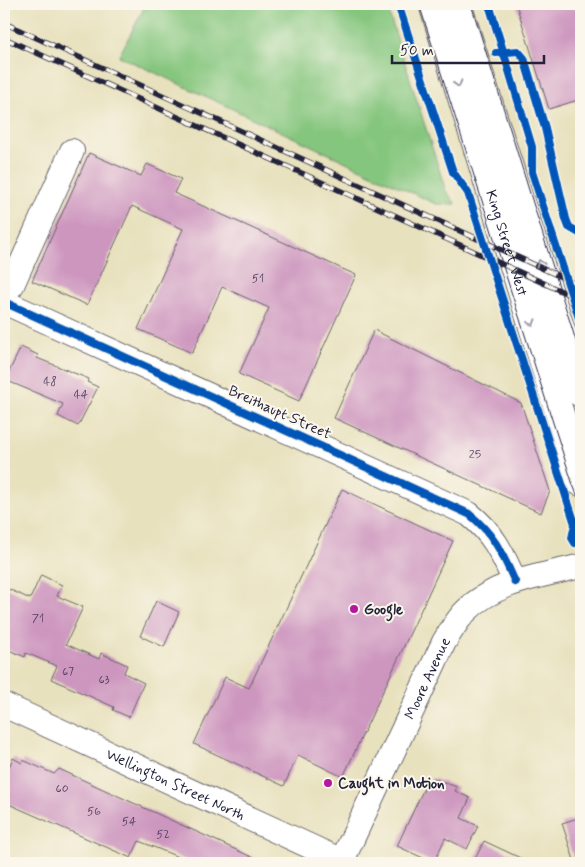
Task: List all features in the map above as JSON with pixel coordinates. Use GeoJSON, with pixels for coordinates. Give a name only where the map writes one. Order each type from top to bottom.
{"type":"FeatureCollection","features":[{"type":"Feature","properties":{"kind":"main road","name":"King Street West"},"geometry":{"type":"LineString","coordinates":[[433,4],[581,482]]}},
{"type":"Feature","properties":{"kind":"main road","name":"King Street West"},"geometry":{"type":"LineString","coordinates":[[457,4],[581,393]]}},
{"type":"Feature","properties":{"kind":"street"},"geometry":{"type":"LineString","coordinates":[[4,293],[12,285],[72,152]]}},
{"type":"Feature","properties":{"kind":"street","name":"Breithaupt Street"},"geometry":{"type":"LineString","coordinates":[[4,302],[469,514],[488,531],[501,549],[515,582]]}},
{"type":"Feature","properties":{"kind":"street","name":"Moore Avenue"},"geometry":{"type":"LineString","coordinates":[[343,863],[444,642],[466,610],[485,595],[515,582],[581,566]]}},
{"type":"Feature","properties":{"kind":"street","name":"Wellington Street North"},"geometry":{"type":"LineString","coordinates":[[4,704],[343,863]]}},
{"type":"Feature","properties":{"kind":"green space"},"geometry":{"type":"Polygon","coordinates":[[[146,4],[386,4],[446,191],[456,204],[436,204],[119,56],[146,4]]]}},
{"type":"Feature","properties":{"kind":"building"},"geometry":{"type":"Polygon","coordinates":[[[516,4],[581,4],[581,99],[549,109],[516,4]]]}},
{"type":"Feature","properties":{"kind":"building"},"geometry":{"type":"Polygon","coordinates":[[[89,153],[141,176],[147,164],[181,179],[174,193],[356,275],[299,401],[239,374],[269,308],[222,287],[192,353],[138,329],[183,229],[132,206],[87,305],[32,281],[89,153]]]}},
{"type":"Feature","properties":{"kind":"building"},"geometry":{"type":"Polygon","coordinates":[[[374,330],[521,403],[550,491],[541,513],[334,418],[374,330]]]}},
{"type":"Feature","properties":{"kind":"building"},"geometry":{"type":"Polygon","coordinates":[[[21,347],[38,355],[37,358],[89,379],[87,382],[98,387],[78,426],[58,416],[63,404],[5,380],[21,347]]]}},
{"type":"Feature","properties":{"kind":"building","name":"Google"},"geometry":{"type":"Polygon","coordinates":[[[342,489],[453,541],[343,777],[298,755],[284,786],[194,744],[225,677],[249,688],[342,489]]]}},
{"type":"Feature","properties":{"kind":"building"},"geometry":{"type":"Polygon","coordinates":[[[41,575],[62,585],[57,596],[83,607],[66,644],[99,659],[101,653],[127,665],[124,673],[144,683],[129,717],[113,710],[114,707],[51,679],[57,666],[26,653],[25,657],[4,648],[4,587],[30,599],[41,575]]]}},
{"type":"Feature","properties":{"kind":"building"},"geometry":{"type":"Polygon","coordinates":[[[156,601],[179,612],[164,647],[140,636],[156,601]]]}},
{"type":"Feature","properties":{"kind":"building"},"geometry":{"type":"Polygon","coordinates":[[[13,758],[22,763],[23,760],[54,774],[59,769],[265,863],[193,863],[139,841],[131,858],[4,802],[4,765],[9,767],[13,758]]]}},
{"type":"Feature","properties":{"kind":"building"},"geometry":{"type":"Polygon","coordinates":[[[432,778],[457,787],[455,791],[470,798],[461,818],[478,826],[467,849],[445,838],[434,863],[397,846],[425,786],[429,787],[432,778]]]}},
{"type":"Feature","properties":{"kind":"building"},"geometry":{"type":"Polygon","coordinates":[[[581,817],[581,863],[575,863],[562,823],[581,817]]]}},
{"type":"Feature","properties":{"kind":"building"},"geometry":{"type":"Polygon","coordinates":[[[484,841],[531,863],[473,863],[484,841]]]}},
{"type":"Feature","properties":{"kind":"tram line"},"geometry":{"type":"LineString","coordinates":[[419,4],[573,485],[581,504]]}},
{"type":"Feature","properties":{"kind":"tram line"},"geometry":{"type":"LineString","coordinates":[[471,4],[581,357]]}},
{"type":"Feature","properties":{"kind":"railway"},"geometry":{"type":"LineString","coordinates":[[4,23],[581,286]]}},
{"type":"Feature","properties":{"kind":"railway"},"geometry":{"type":"LineString","coordinates":[[4,38],[581,300]]}},
{"type":"Feature","properties":{"kind":"cycle path"},"geometry":{"type":"LineString","coordinates":[[398,4],[453,172],[468,193],[575,524],[572,538],[575,543]]}},
{"type":"Feature","properties":{"kind":"cycle path"},"geometry":{"type":"LineString","coordinates":[[489,4],[532,147],[532,172],[581,324]]}},
{"type":"Feature","properties":{"kind":"cycle path"},"geometry":{"type":"LineString","coordinates":[[496,53],[518,51],[524,58],[545,128],[566,219],[569,227],[581,234]]}},
{"type":"Feature","properties":{"kind":"cycle path"},"geometry":{"type":"LineString","coordinates":[[4,302],[469,514],[478,521],[491,537],[515,582]]}},
{"type":"Feature","properties":{"kind":"place","name":"Google"},"geometry":{"type":"Point","coordinates":[354,609]}},
{"type":"Feature","properties":{"kind":"place","name":"Caught in Motion"},"geometry":{"type":"Point","coordinates":[328,783]}}]}
